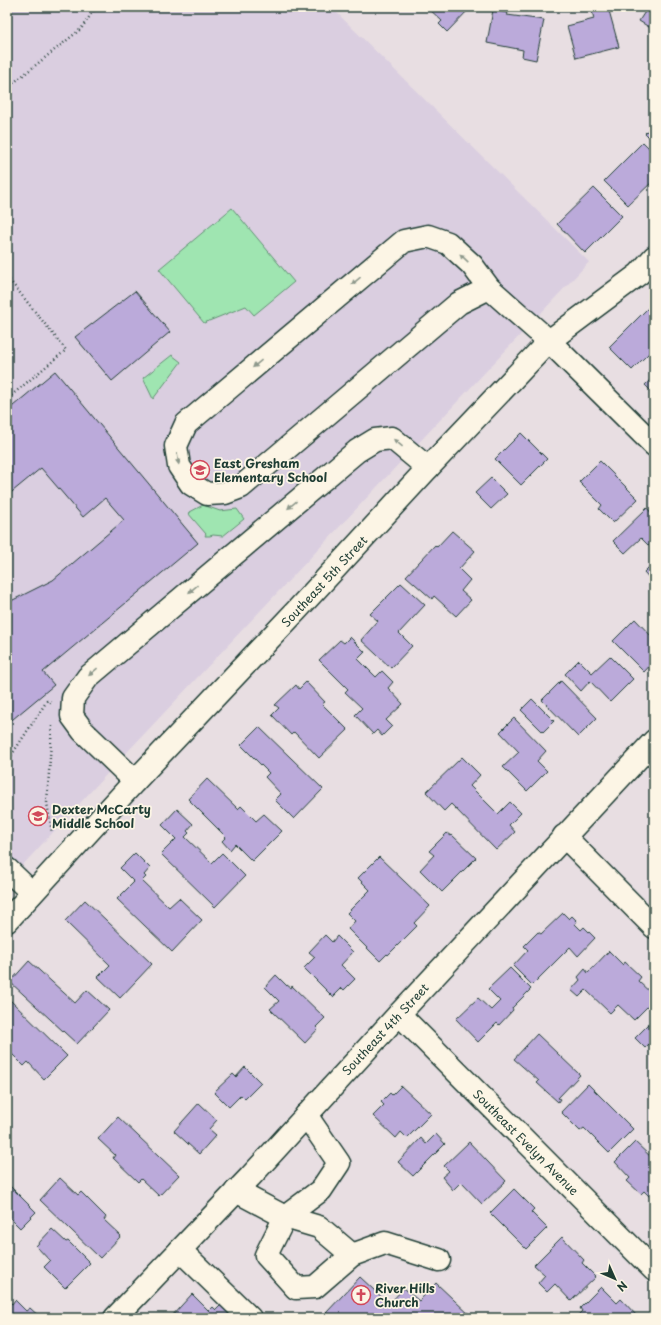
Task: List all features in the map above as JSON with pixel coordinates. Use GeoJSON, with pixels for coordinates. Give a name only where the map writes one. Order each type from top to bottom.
{"type":"FeatureCollection","features":[{"type":"Feature","properties":{"kind":"street"},"geometry":{"type":"LineString","coordinates":[[489,288],[459,303],[241,487],[226,493],[207,494],[191,484],[179,466],[176,446],[186,424],[404,241],[428,236],[448,243],[472,265],[489,288],[549,341],[654,445]]}},
{"type":"Feature","properties":{"kind":"street","name":"Southeast 5th Street"},"geometry":{"type":"LineString","coordinates":[[7,920],[134,782],[549,341],[639,274],[654,257]]}},
{"type":"Feature","properties":{"kind":"street"},"geometry":{"type":"LineString","coordinates":[[134,782],[82,731],[72,716],[73,698],[88,677],[357,451],[375,440],[392,438],[428,468]]}},
{"type":"Feature","properties":{"kind":"street","name":"Southeast 4th Street"},"geometry":{"type":"LineString","coordinates":[[127,1314],[180,1250],[654,741]]}},
{"type":"Feature","properties":{"kind":"street"},"geometry":{"type":"LineString","coordinates":[[564,836],[654,927]]}},
{"type":"Feature","properties":{"kind":"street"},"geometry":{"type":"LineString","coordinates":[[7,868],[32,893]]}},
{"type":"Feature","properties":{"kind":"street","name":"Southeast Evelyn Avenue"},"geometry":{"type":"LineString","coordinates":[[399,1014],[654,1270]]}},
{"type":"Feature","properties":{"kind":"street"},"geometry":{"type":"LineString","coordinates":[[306,1115],[339,1163],[321,1190],[285,1217],[266,1255],[296,1288],[315,1287],[352,1255],[385,1243],[439,1260]]}},
{"type":"Feature","properties":{"kind":"street"},"geometry":{"type":"LineString","coordinates":[[236,1191],[285,1217],[319,1227],[352,1255]]}},
{"type":"Feature","properties":{"kind":"street"},"geometry":{"type":"LineString","coordinates":[[180,1250],[250,1318]]}},
{"type":"Feature","properties":{"kind":"path"},"geometry":{"type":"LineString","coordinates":[[7,88],[81,30],[96,7]]}},
{"type":"Feature","properties":{"kind":"path"},"geometry":{"type":"LineString","coordinates":[[7,277],[66,350],[7,399]]}},
{"type":"Feature","properties":{"kind":"path"},"geometry":{"type":"LineString","coordinates":[[7,763],[47,701],[53,703]]}},
{"type":"Feature","properties":{"kind":"path"},"geometry":{"type":"LineString","coordinates":[[52,719],[47,803],[52,833]]}},
{"type":"Feature","properties":{"kind":"shaded area","name":"East Gresham Elementary School"},"geometry":{"type":"Polygon","coordinates":[[[7,7],[331,7],[589,262],[130,749],[7,882],[7,7]]]}},
{"type":"Feature","properties":{"kind":"green space"},"geometry":{"type":"Polygon","coordinates":[[[232,208],[294,282],[254,315],[246,306],[204,323],[159,269],[232,208]]]}},
{"type":"Feature","properties":{"kind":"green space"},"geometry":{"type":"Polygon","coordinates":[[[172,355],[181,362],[153,399],[143,378],[172,355]]]}},
{"type":"Feature","properties":{"kind":"green space"},"geometry":{"type":"Polygon","coordinates":[[[203,505],[220,511],[237,509],[244,519],[223,536],[205,536],[206,534],[188,513],[203,505]]]}},
{"type":"Feature","properties":{"kind":"building"},"geometry":{"type":"Polygon","coordinates":[[[427,7],[471,7],[447,32],[439,24],[442,21],[427,7]]]}},
{"type":"Feature","properties":{"kind":"building"},"geometry":{"type":"Polygon","coordinates":[[[591,7],[608,7],[619,47],[576,58],[567,26],[594,19],[591,7]]]}},
{"type":"Feature","properties":{"kind":"building"},"geometry":{"type":"Polygon","coordinates":[[[648,7],[654,7],[654,30],[639,21],[648,7]]]}},
{"type":"Feature","properties":{"kind":"building"},"geometry":{"type":"Polygon","coordinates":[[[493,10],[508,13],[507,15],[544,20],[536,60],[522,57],[523,50],[487,43],[493,10]]]}},
{"type":"Feature","properties":{"kind":"building"},"geometry":{"type":"Polygon","coordinates":[[[654,124],[654,142],[645,133],[654,124]]]}},
{"type":"Feature","properties":{"kind":"building"},"geometry":{"type":"Polygon","coordinates":[[[643,142],[654,153],[654,180],[628,205],[604,181],[643,142]]]}},
{"type":"Feature","properties":{"kind":"building"},"geometry":{"type":"Polygon","coordinates":[[[594,188],[622,216],[585,253],[557,224],[594,188]]]}},
{"type":"Feature","properties":{"kind":"building"},"geometry":{"type":"Polygon","coordinates":[[[135,291],[170,332],[112,381],[75,337],[135,291]]]}},
{"type":"Feature","properties":{"kind":"building"},"geometry":{"type":"Polygon","coordinates":[[[654,304],[654,348],[632,370],[609,347],[648,308],[650,309],[654,304]]]}},
{"type":"Feature","properties":{"kind":"building"},"geometry":{"type":"Polygon","coordinates":[[[55,371],[198,543],[43,672],[54,685],[7,724],[7,603],[53,580],[124,520],[105,498],[83,517],[41,468],[7,496],[7,411],[55,371]]]}},
{"type":"Feature","properties":{"kind":"building"},"geometry":{"type":"Polygon","coordinates":[[[654,376],[654,394],[645,385],[654,376]]]}},
{"type":"Feature","properties":{"kind":"building"},"geometry":{"type":"Polygon","coordinates":[[[521,433],[547,459],[521,485],[495,459],[521,433]]]}},
{"type":"Feature","properties":{"kind":"building"},"geometry":{"type":"Polygon","coordinates":[[[600,461],[638,499],[613,523],[599,509],[602,505],[579,482],[600,461]]]}},
{"type":"Feature","properties":{"kind":"building"},"geometry":{"type":"Polygon","coordinates":[[[491,478],[507,494],[491,509],[475,493],[491,478]]]}},
{"type":"Feature","properties":{"kind":"building"},"geometry":{"type":"Polygon","coordinates":[[[647,508],[654,516],[654,551],[641,538],[625,553],[613,541],[647,508]]]}},
{"type":"Feature","properties":{"kind":"building"},"geometry":{"type":"Polygon","coordinates":[[[452,531],[475,551],[459,569],[470,580],[461,591],[471,600],[456,616],[434,596],[432,599],[406,576],[435,545],[437,547],[452,531]]]}},
{"type":"Feature","properties":{"kind":"building"},"geometry":{"type":"Polygon","coordinates":[[[654,562],[654,581],[653,582],[644,572],[654,562]]]}},
{"type":"Feature","properties":{"kind":"building"},"geometry":{"type":"Polygon","coordinates":[[[401,583],[425,605],[399,633],[412,646],[391,668],[361,640],[378,621],[370,614],[401,583]]]}},
{"type":"Feature","properties":{"kind":"building"},"geometry":{"type":"Polygon","coordinates":[[[635,619],[654,639],[654,645],[652,647],[654,649],[654,661],[644,672],[613,641],[635,619]]]}},
{"type":"Feature","properties":{"kind":"building"},"geometry":{"type":"Polygon","coordinates":[[[350,637],[365,652],[358,659],[376,677],[382,671],[393,682],[388,688],[403,704],[386,720],[392,726],[382,736],[377,730],[373,734],[355,715],[362,708],[345,692],[348,689],[319,660],[340,640],[344,643],[350,637]]]}},
{"type":"Feature","properties":{"kind":"building"},"geometry":{"type":"Polygon","coordinates":[[[610,656],[633,679],[610,702],[590,681],[581,691],[565,674],[579,660],[592,673],[610,656]]]}},
{"type":"Feature","properties":{"kind":"building"},"geometry":{"type":"Polygon","coordinates":[[[561,681],[597,718],[578,737],[542,700],[561,681]]]}},
{"type":"Feature","properties":{"kind":"building"},"geometry":{"type":"Polygon","coordinates":[[[306,682],[325,702],[322,704],[348,730],[319,758],[294,732],[291,735],[272,715],[279,708],[275,705],[296,685],[299,689],[306,682]]]}},
{"type":"Feature","properties":{"kind":"building"},"geometry":{"type":"Polygon","coordinates":[[[532,699],[554,721],[543,732],[521,710],[532,699]]]}},
{"type":"Feature","properties":{"kind":"building"},"geometry":{"type":"Polygon","coordinates":[[[514,718],[546,751],[537,761],[547,771],[527,791],[503,767],[519,752],[500,732],[514,718]]]}},
{"type":"Feature","properties":{"kind":"building"},"geometry":{"type":"Polygon","coordinates":[[[259,727],[323,789],[294,819],[275,800],[281,794],[265,777],[269,773],[241,745],[259,727]]]}},
{"type":"Feature","properties":{"kind":"building"},"geometry":{"type":"Polygon","coordinates":[[[462,757],[480,775],[470,786],[498,814],[510,802],[521,813],[509,825],[515,832],[496,850],[451,804],[444,811],[426,792],[462,757]]]}},
{"type":"Feature","properties":{"kind":"building"},"geometry":{"type":"Polygon","coordinates":[[[207,779],[238,809],[241,806],[256,821],[264,814],[282,831],[252,861],[235,844],[230,850],[222,841],[226,837],[188,799],[207,779]]]}},
{"type":"Feature","properties":{"kind":"building"},"geometry":{"type":"Polygon","coordinates":[[[177,809],[193,824],[187,831],[189,833],[185,837],[212,863],[222,853],[245,876],[215,907],[161,854],[176,839],[162,825],[177,809]]]}},
{"type":"Feature","properties":{"kind":"building"},"geometry":{"type":"Polygon","coordinates":[[[447,833],[451,836],[452,835],[476,858],[442,892],[420,870],[434,855],[429,851],[447,833]]]}},
{"type":"Feature","properties":{"kind":"building"},"geometry":{"type":"Polygon","coordinates":[[[135,853],[150,868],[144,875],[146,877],[142,881],[169,907],[179,898],[202,920],[172,952],[117,899],[134,882],[120,868],[135,853]]]}},
{"type":"Feature","properties":{"kind":"building"},"geometry":{"type":"Polygon","coordinates":[[[379,857],[430,906],[414,923],[417,926],[380,961],[348,929],[355,921],[347,913],[370,890],[358,878],[379,857]]]}},
{"type":"Feature","properties":{"kind":"building"},"geometry":{"type":"Polygon","coordinates":[[[85,900],[152,964],[120,998],[98,977],[110,965],[65,921],[85,900]]]}},
{"type":"Feature","properties":{"kind":"building"},"geometry":{"type":"Polygon","coordinates":[[[563,913],[569,919],[572,916],[577,921],[575,924],[581,930],[584,927],[595,938],[578,956],[570,947],[532,985],[513,966],[528,950],[524,946],[538,932],[541,934],[563,913]]]}},
{"type":"Feature","properties":{"kind":"building"},"geometry":{"type":"Polygon","coordinates":[[[325,935],[332,942],[337,936],[353,952],[341,965],[355,979],[344,990],[342,988],[333,997],[304,968],[315,957],[309,952],[325,935]]]}},
{"type":"Feature","properties":{"kind":"building"},"geometry":{"type":"Polygon","coordinates":[[[609,951],[623,965],[625,962],[641,977],[638,981],[654,996],[654,1000],[634,1020],[618,1005],[610,1013],[586,990],[579,997],[571,990],[580,980],[578,977],[585,969],[588,973],[609,951]]]}},
{"type":"Feature","properties":{"kind":"building"},"geometry":{"type":"Polygon","coordinates":[[[29,961],[75,1003],[87,990],[109,1010],[77,1044],[10,982],[29,961]]]}},
{"type":"Feature","properties":{"kind":"building"},"geometry":{"type":"Polygon","coordinates":[[[510,968],[531,989],[512,1008],[513,1010],[499,1025],[497,1023],[478,1042],[456,1019],[478,998],[491,1010],[500,1001],[488,989],[510,968]]]}},
{"type":"Feature","properties":{"kind":"building"},"geometry":{"type":"Polygon","coordinates":[[[276,975],[287,986],[291,988],[292,986],[325,1018],[316,1027],[318,1029],[305,1043],[270,1009],[279,1001],[265,987],[276,975]]]}},
{"type":"Feature","properties":{"kind":"building"},"geometry":{"type":"Polygon","coordinates":[[[7,997],[67,1056],[44,1079],[28,1062],[24,1066],[7,1049],[7,997]]]}},
{"type":"Feature","properties":{"kind":"building"},"geometry":{"type":"Polygon","coordinates":[[[654,1019],[654,1040],[645,1048],[635,1038],[654,1019]]]}},
{"type":"Feature","properties":{"kind":"building"},"geometry":{"type":"Polygon","coordinates":[[[537,1034],[580,1075],[558,1098],[560,1099],[558,1102],[537,1083],[539,1081],[514,1059],[537,1034]]]}},
{"type":"Feature","properties":{"kind":"building"},"geometry":{"type":"Polygon","coordinates":[[[245,1067],[261,1083],[245,1099],[241,1095],[229,1107],[214,1092],[233,1074],[236,1077],[245,1067]]]}},
{"type":"Feature","properties":{"kind":"building"},"geometry":{"type":"Polygon","coordinates":[[[588,1084],[633,1129],[609,1153],[584,1128],[580,1131],[561,1112],[588,1084]]]}},
{"type":"Feature","properties":{"kind":"building"},"geometry":{"type":"Polygon","coordinates":[[[401,1086],[431,1114],[407,1138],[401,1132],[396,1138],[373,1116],[384,1105],[381,1102],[390,1093],[392,1095],[401,1086]]]}},
{"type":"Feature","properties":{"kind":"building"},"geometry":{"type":"Polygon","coordinates":[[[199,1103],[217,1120],[209,1129],[216,1135],[199,1154],[174,1131],[199,1103]]]}},
{"type":"Feature","properties":{"kind":"building"},"geometry":{"type":"Polygon","coordinates":[[[118,1117],[179,1175],[159,1196],[141,1179],[138,1182],[113,1158],[115,1155],[98,1139],[118,1117]]]}},
{"type":"Feature","properties":{"kind":"building"},"geometry":{"type":"Polygon","coordinates":[[[436,1134],[445,1144],[413,1176],[398,1162],[421,1138],[426,1144],[436,1134]]]}},
{"type":"Feature","properties":{"kind":"building"},"geometry":{"type":"Polygon","coordinates":[[[469,1142],[506,1181],[482,1204],[461,1182],[453,1190],[442,1177],[449,1171],[444,1166],[469,1142]]]}},
{"type":"Feature","properties":{"kind":"building"},"geometry":{"type":"Polygon","coordinates":[[[635,1142],[651,1157],[654,1154],[654,1201],[644,1191],[641,1194],[627,1181],[630,1178],[615,1162],[635,1142]]]}},
{"type":"Feature","properties":{"kind":"building"},"geometry":{"type":"Polygon","coordinates":[[[60,1178],[78,1195],[81,1192],[106,1217],[104,1220],[121,1236],[100,1258],[40,1200],[60,1178]]]}},
{"type":"Feature","properties":{"kind":"building"},"geometry":{"type":"Polygon","coordinates":[[[7,1183],[36,1212],[20,1228],[7,1215],[7,1183]]]}},
{"type":"Feature","properties":{"kind":"building"},"geometry":{"type":"Polygon","coordinates":[[[514,1189],[534,1209],[531,1212],[547,1228],[526,1249],[490,1213],[514,1189]]]}},
{"type":"Feature","properties":{"kind":"building"},"geometry":{"type":"Polygon","coordinates":[[[52,1229],[66,1242],[68,1241],[90,1263],[65,1288],[44,1267],[50,1261],[36,1246],[52,1229]]]}},
{"type":"Feature","properties":{"kind":"building"},"geometry":{"type":"Polygon","coordinates":[[[562,1237],[584,1260],[582,1263],[596,1277],[571,1301],[555,1284],[547,1292],[538,1283],[545,1275],[534,1265],[562,1237]]]}},
{"type":"Feature","properties":{"kind":"building","name":"River Hills Church"},"geometry":{"type":"Polygon","coordinates":[[[360,1277],[389,1304],[404,1288],[419,1301],[436,1283],[472,1317],[332,1318],[326,1313],[360,1277]]]}},
{"type":"Feature","properties":{"kind":"building"},"geometry":{"type":"Polygon","coordinates":[[[601,1287],[617,1303],[621,1299],[637,1316],[635,1318],[575,1318],[582,1311],[580,1308],[601,1287]]]}},
{"type":"Feature","properties":{"kind":"building"},"geometry":{"type":"Polygon","coordinates":[[[192,1294],[209,1311],[213,1307],[216,1310],[222,1304],[238,1318],[170,1318],[192,1294]]]}},
{"type":"Feature","properties":{"kind":"building"},"geometry":{"type":"Polygon","coordinates":[[[7,1299],[12,1304],[15,1300],[26,1311],[30,1308],[41,1318],[7,1318],[7,1299]]]}},
{"type":"Feature","properties":{"kind":"place","name":"East Gresham Elementary School"},"geometry":{"type":"Point","coordinates":[200,470]}},
{"type":"Feature","properties":{"kind":"place","name":"Dexter McCarty Middle School"},"geometry":{"type":"Point","coordinates":[38,816]}},
{"type":"Feature","properties":{"kind":"place","name":"River Hills Church"},"geometry":{"type":"Point","coordinates":[361,1295]}}]}
